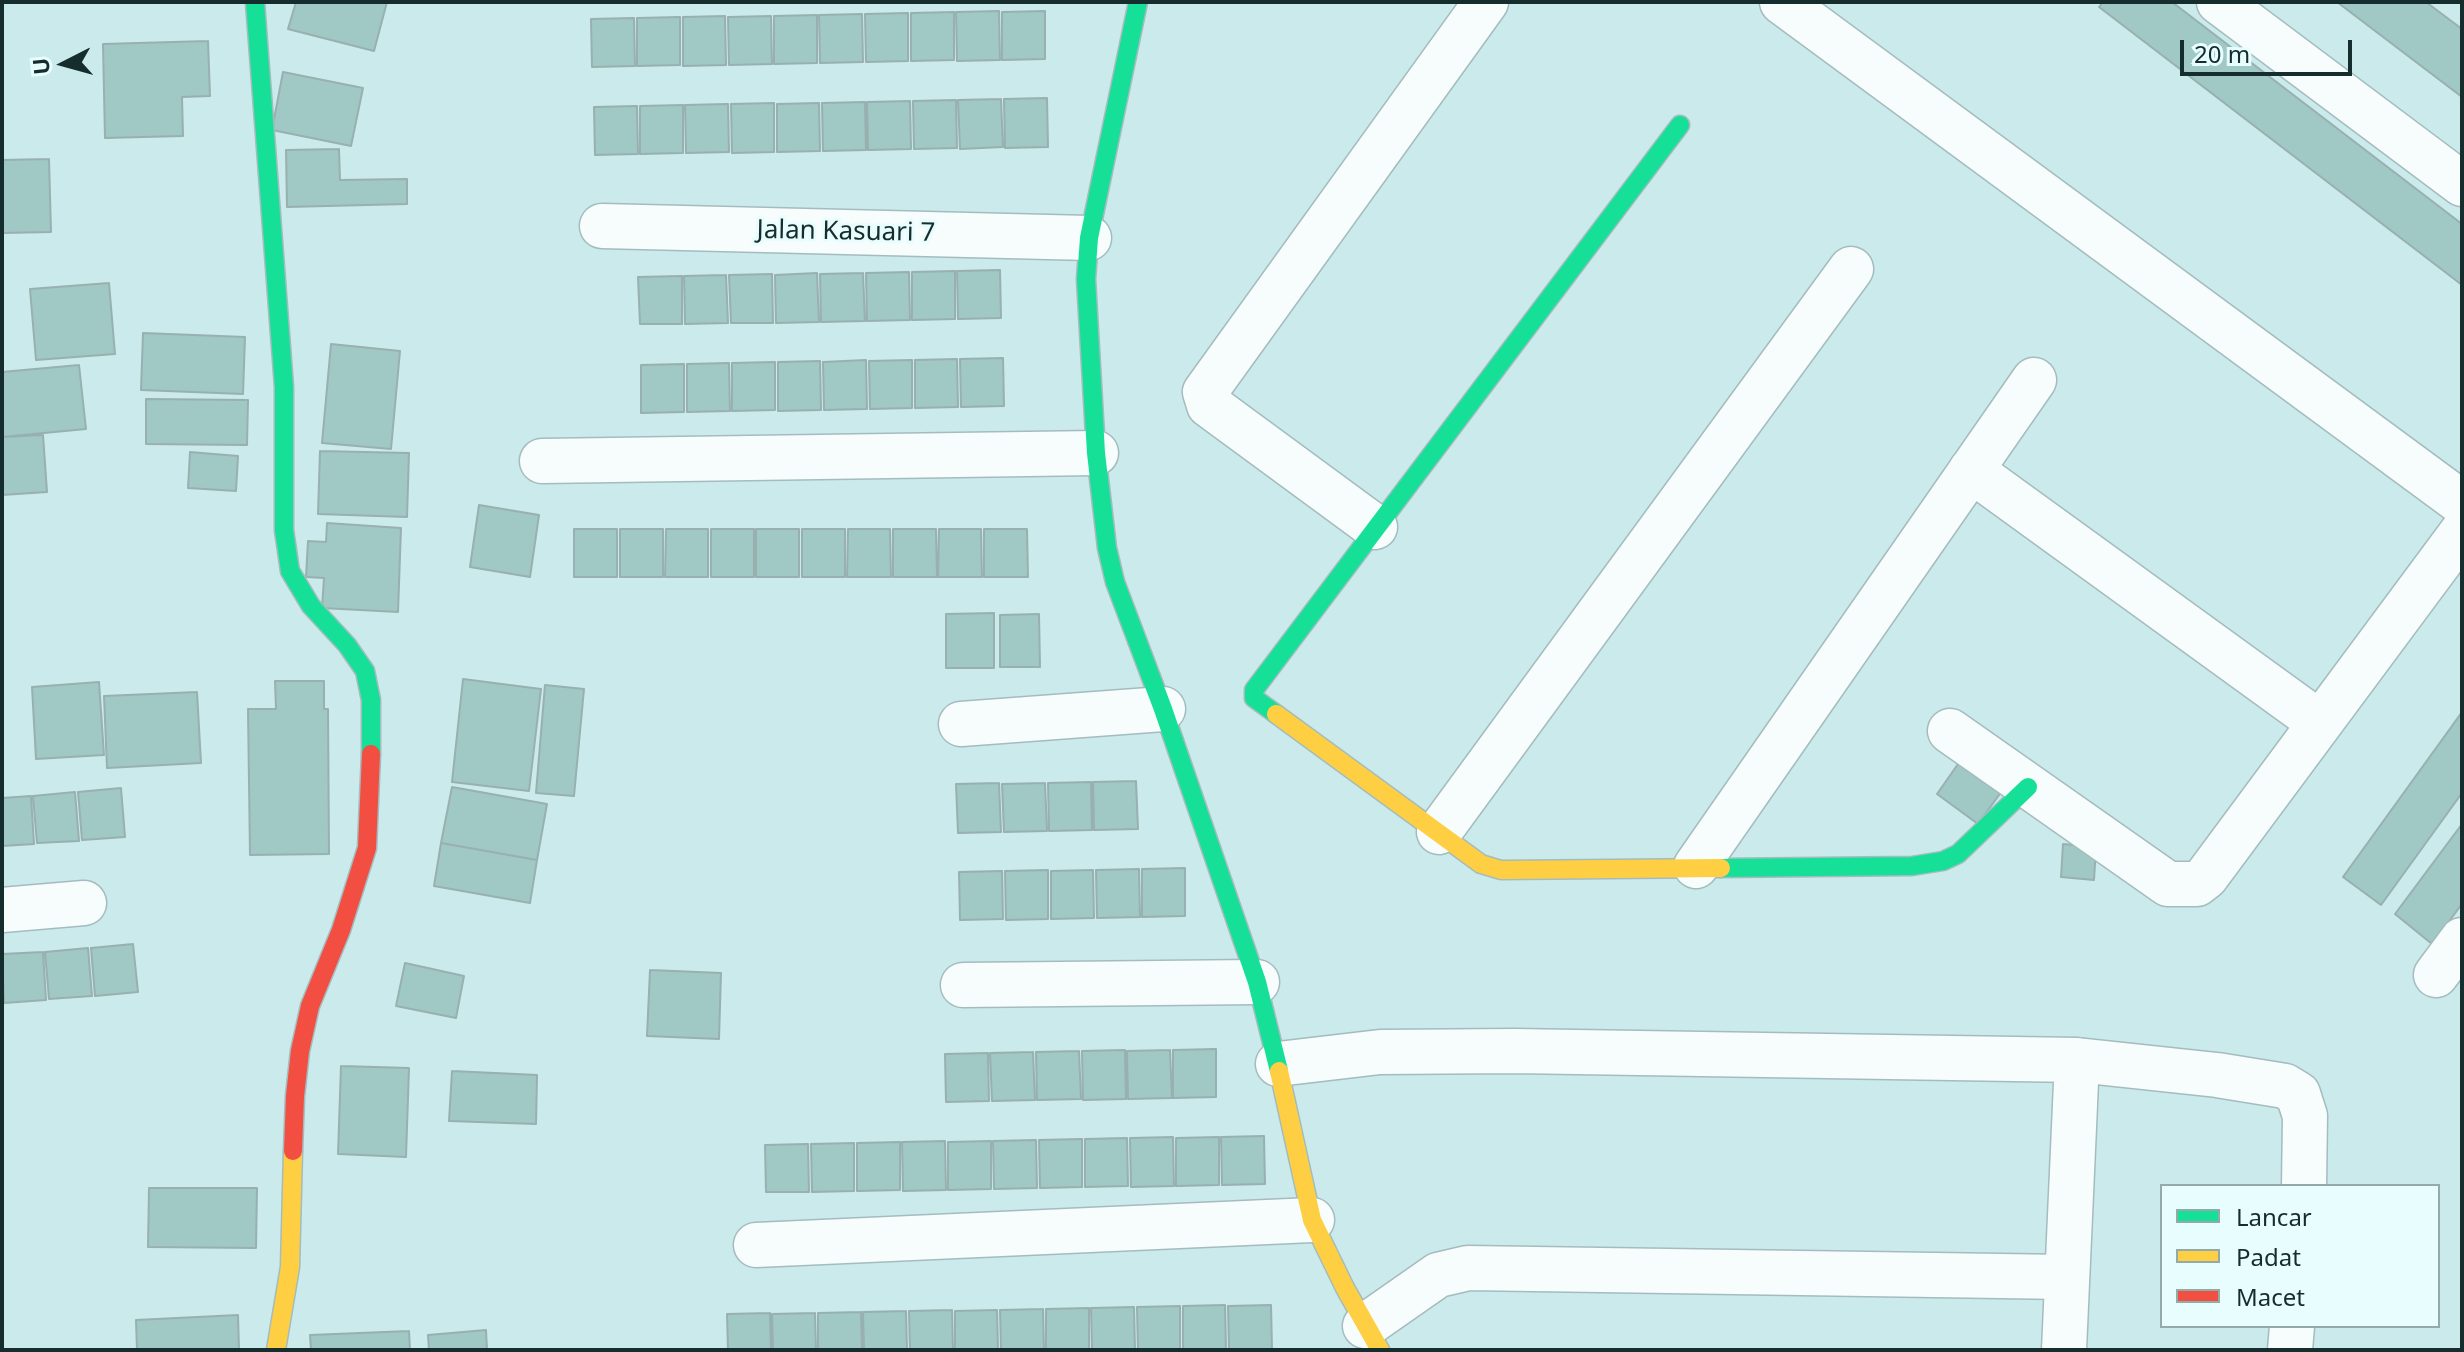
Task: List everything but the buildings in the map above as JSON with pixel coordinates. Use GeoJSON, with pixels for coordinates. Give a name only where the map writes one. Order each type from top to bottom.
{"type":"FeatureCollection","features":[{"type":"Feature","properties":{"kind":"street"},"geometry":{"type":"LineString","coordinates":[[255,2],[284,387],[284,530],[290,571],[297,588],[347,645],[365,671],[371,700],[372,733],[364,862],[310,1006],[300,1051],[295,1096],[290,1267],[276,1350]]}},
{"type":"Feature","properties":{"kind":"street"},"geometry":{"type":"LineString","coordinates":[[1138,2],[1089,238],[1086,279],[1096,453],[1107,548],[1115,582],[1163,709],[1257,982],[1312,1220],[1372,1338],[1438,1275],[1468,1268],[2067,1277]]}},
{"type":"Feature","properties":{"kind":"street"},"geometry":{"type":"LineString","coordinates":[[1375,527],[1209,405],[1205,392],[1486,2]]}},
{"type":"Feature","properties":{"kind":"street"},"geometry":{"type":"LineString","coordinates":[[1782,2],[2462,503]]}},
{"type":"Feature","properties":{"kind":"street"},"geometry":{"type":"LineString","coordinates":[[2219,2],[2462,184]]}},
{"type":"Feature","properties":{"kind":"street"},"geometry":{"type":"LineString","coordinates":[[1680,125],[1375,527],[1254,690],[1254,698],[1489,868],[1912,866],[1943,861],[1958,854],[2028,787]]}},
{"type":"Feature","properties":{"kind":"street","name":"Jalan Kasuari 7"},"geometry":{"type":"LineString","coordinates":[[602,226],[1089,238]]}},
{"type":"Feature","properties":{"kind":"street"},"geometry":{"type":"LineString","coordinates":[[1439,832],[1851,269]]}},
{"type":"Feature","properties":{"kind":"street"},"geometry":{"type":"LineString","coordinates":[[1696,866],[2034,380]]}},
{"type":"Feature","properties":{"kind":"street"},"geometry":{"type":"LineString","coordinates":[[542,461],[1096,453]]}},
{"type":"Feature","properties":{"kind":"street"},"geometry":{"type":"LineString","coordinates":[[1971,470],[2320,723]]}},
{"type":"Feature","properties":{"kind":"street"},"geometry":{"type":"LineString","coordinates":[[1950,731],[2168,884],[2197,884],[2206,877],[2462,532]]}},
{"type":"Feature","properties":{"kind":"street"},"geometry":{"type":"LineString","coordinates":[[961,724],[1163,709]]}},
{"type":"Feature","properties":{"kind":"street"},"geometry":{"type":"LineString","coordinates":[[2,910],[84,903]]}},
{"type":"Feature","properties":{"kind":"street"},"geometry":{"type":"LineString","coordinates":[[2436,975],[2462,940]]}},
{"type":"Feature","properties":{"kind":"street"},"geometry":{"type":"LineString","coordinates":[[963,985],[1257,982]]}},
{"type":"Feature","properties":{"kind":"street"},"geometry":{"type":"LineString","coordinates":[[1278,1064],[1380,1052],[1514,1051],[2077,1060],[2217,1075],[2285,1086],[2298,1094],[2305,1116],[2304,1184]]}},
{"type":"Feature","properties":{"kind":"street"},"geometry":{"type":"LineString","coordinates":[[2064,1350],[2077,1060]]}},
{"type":"Feature","properties":{"kind":"street"},"geometry":{"type":"LineString","coordinates":[[756,1245],[1312,1220]]}},
{"type":"Feature","properties":{"kind":"street"},"geometry":{"type":"LineString","coordinates":[[2290,1350],[2292,1328]]}},
{"type":"Feature","properties":{"kind":"traffic: fast"},"geometry":{"type":"LineString","coordinates":[[255,2],[284,387],[284,530],[290,571],[311,606],[347,645],[365,671],[371,700],[371,754]]}},
{"type":"Feature","properties":{"kind":"traffic: fast"},"geometry":{"type":"LineString","coordinates":[[1138,2],[1089,238],[1086,279],[1096,453],[1107,548],[1115,582],[1163,709],[1257,982],[1279,1071]]}},
{"type":"Feature","properties":{"kind":"traffic: fast"},"geometry":{"type":"LineString","coordinates":[[1276,714],[1254,698],[1254,690],[1680,125]]}},
{"type":"Feature","properties":{"kind":"traffic: fast"},"geometry":{"type":"LineString","coordinates":[[1721,868],[1912,866],[1943,861],[1958,854],[2028,787]]}},
{"type":"Feature","properties":{"kind":"traffic: slow"},"geometry":{"type":"LineString","coordinates":[[1276,714],[1481,864],[1501,870],[1721,868]]}},
{"type":"Feature","properties":{"kind":"traffic: slow"},"geometry":{"type":"LineString","coordinates":[[1279,1071],[1312,1220],[1380,1350]]}},
{"type":"Feature","properties":{"kind":"traffic: slow"},"geometry":{"type":"LineString","coordinates":[[276,1350],[290,1267],[293,1151]]}},
{"type":"Feature","properties":{"kind":"traffic: jam"},"geometry":{"type":"LineString","coordinates":[[293,1151],[300,1051],[310,1006],[341,930],[367,848],[371,754]]}}]}
